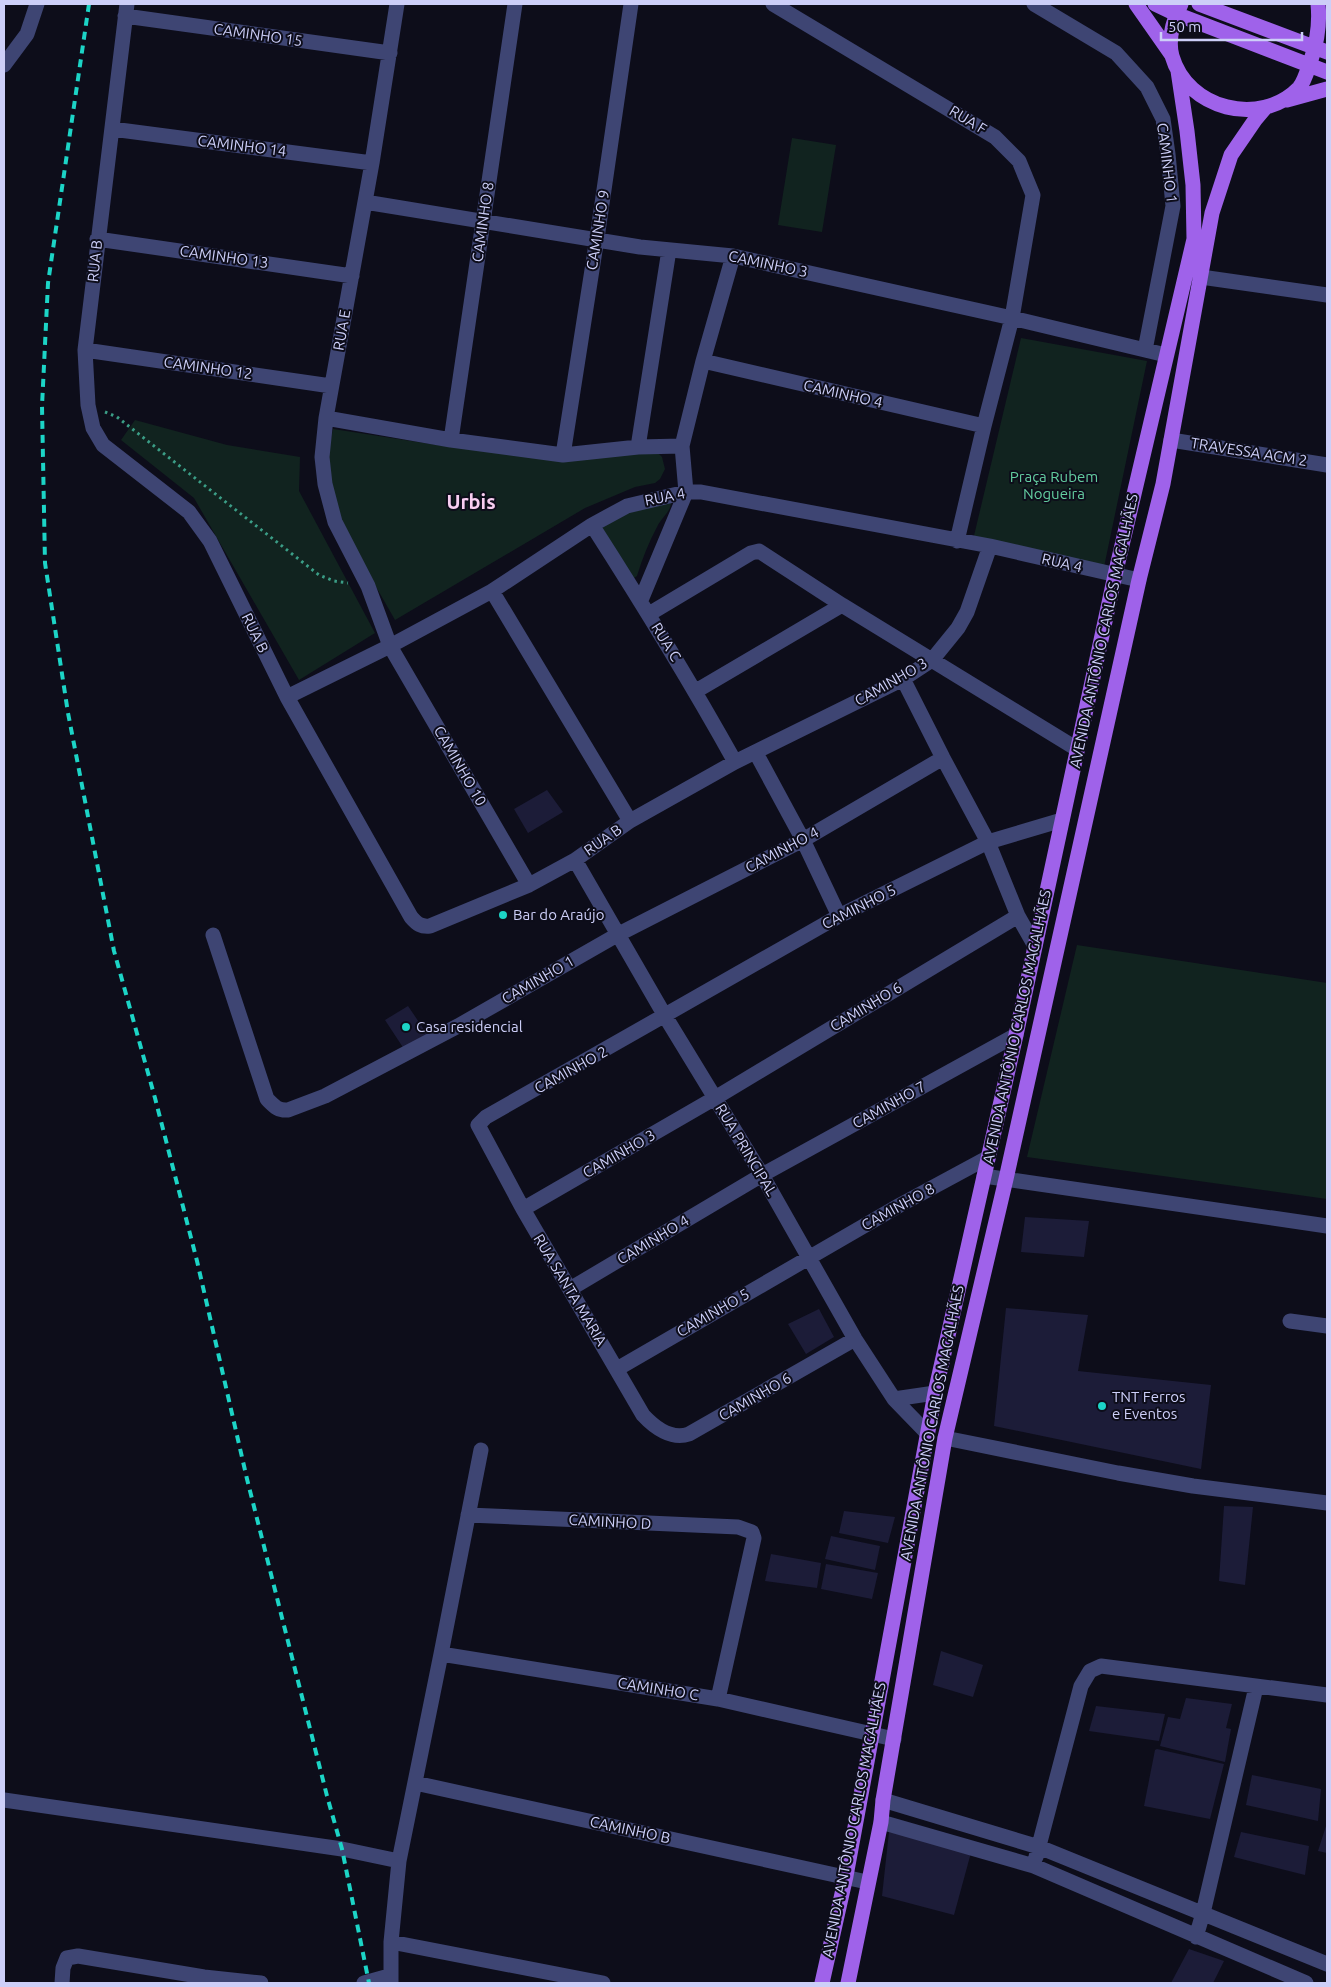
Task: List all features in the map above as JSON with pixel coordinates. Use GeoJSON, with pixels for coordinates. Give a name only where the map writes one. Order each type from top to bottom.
{"type":"FeatureCollection","features":[{"type":"Feature","properties":{"kind":"main road"},"geometry":{"type":"LineString","coordinates":[[1136,4],[1171,54]]}},
{"type":"Feature","properties":{"kind":"main road"},"geometry":{"type":"LineString","coordinates":[[1155,4],[1178,9],[1327,72]]}},
{"type":"Feature","properties":{"kind":"main road"},"geometry":{"type":"LineString","coordinates":[[1199,4],[1321,50],[1319,4]]}},
{"type":"Feature","properties":{"kind":"main road"},"geometry":{"type":"LineString","coordinates":[[1319,4],[1327,14]]}},
{"type":"Feature","properties":{"kind":"main road","name":"AVENIDA ANTÔNIO CARLOS MAGALHÃES"},"geometry":{"type":"LineString","coordinates":[[822,1983],[846,1876],[935,1393],[1016,1035],[1115,575],[1194,239],[1193,185],[1188,131],[1178,71],[1171,54],[1171,33],[1178,9]]}},
{"type":"Feature","properties":{"kind":"main road","name":"AVENIDA ANTÔNIO CARLOS MAGALHÃES"},"geometry":{"type":"LineString","coordinates":[[848,1983],[880,1822],[882,1800],[945,1438],[1006,1179],[1139,580],[1163,484],[1212,213],[1231,155],[1255,120],[1272,105],[1300,86],[1309,66],[1321,50]]}},
{"type":"Feature","properties":{"kind":"main road","name":"AVENIDA ANTÔNIO CARLOS MAGALHÃES"},"geometry":{"type":"LineString","coordinates":[[1178,71],[1191,87],[1213,102],[1226,108],[1246,110],[1272,105]]}},
{"type":"Feature","properties":{"kind":"main road"},"geometry":{"type":"LineString","coordinates":[[1272,105],[1327,89]]}},
{"type":"Feature","properties":{"kind":"main road"},"geometry":{"type":"LineString","coordinates":[[927,1433],[945,1438]]}},
{"type":"Feature","properties":{"kind":"street"},"geometry":{"type":"LineString","coordinates":[[4,65],[27,34],[38,4]]}},
{"type":"Feature","properties":{"kind":"street","name":"RUA E"},"geometry":{"type":"LineString","coordinates":[[390,646],[368,586],[335,522],[325,484],[322,456],[331,386],[372,163],[397,4]]}},
{"type":"Feature","properties":{"kind":"street","name":"CAMINHO 8"},"geometry":{"type":"LineString","coordinates":[[451,440],[515,4]]}},
{"type":"Feature","properties":{"kind":"street","name":"CAMINHO 9"},"geometry":{"type":"LineString","coordinates":[[563,455],[631,4]]}},
{"type":"Feature","properties":{"kind":"street","name":"RUA F"},"geometry":{"type":"LineString","coordinates":[[773,4],[994,136],[1018,161],[1033,196],[1012,318]]}},
{"type":"Feature","properties":{"kind":"street","name":"CAMINHO 1"},"geometry":{"type":"LineString","coordinates":[[1034,4],[1116,53],[1147,87],[1163,119],[1174,206],[1145,350]]}},
{"type":"Feature","properties":{"kind":"street","name":"CAMINHO 15"},"geometry":{"type":"LineString","coordinates":[[126,10],[390,54]]}},
{"type":"Feature","properties":{"kind":"street","name":"RUA B"},"geometry":{"type":"LineString","coordinates":[[126,10],[85,350],[88,405],[93,428],[103,445],[189,512],[199,524],[210,541],[287,697],[411,917],[418,924],[430,926],[529,885],[575,860],[630,821],[735,762]]}},
{"type":"Feature","properties":{"kind":"street","name":"CAMINHO 14"},"geometry":{"type":"LineString","coordinates":[[112,129],[372,163]]}},
{"type":"Feature","properties":{"kind":"street","name":"CAMINHO 3"},"geometry":{"type":"LineString","coordinates":[[365,202],[669,250],[733,256],[1012,318],[1166,355]]}},
{"type":"Feature","properties":{"kind":"street","name":"CAMINHO 13"},"geometry":{"type":"LineString","coordinates":[[97,239],[352,276]]}},
{"type":"Feature","properties":{"kind":"street"},"geometry":{"type":"LineString","coordinates":[[638,447],[669,250]]}},
{"type":"Feature","properties":{"kind":"street"},"geometry":{"type":"LineString","coordinates":[[641,600],[668,531],[686,492],[682,446],[703,361],[733,256]]}},
{"type":"Feature","properties":{"kind":"street"},"geometry":{"type":"LineString","coordinates":[[1201,277],[1327,295]]}},
{"type":"Feature","properties":{"kind":"street"},"geometry":{"type":"LineString","coordinates":[[957,541],[1012,318]]}},
{"type":"Feature","properties":{"kind":"street","name":"CAMINHO 12"},"geometry":{"type":"LineString","coordinates":[[85,350],[331,386]]}},
{"type":"Feature","properties":{"kind":"street","name":"CAMINHO 4"},"geometry":{"type":"LineString","coordinates":[[703,361],[984,426]]}},
{"type":"Feature","properties":{"kind":"street"},"geometry":{"type":"LineString","coordinates":[[326,418],[451,440],[563,455],[638,447],[682,446]]}},
{"type":"Feature","properties":{"kind":"street","name":"TRAVESSA ACM 2"},"geometry":{"type":"LineString","coordinates":[[1171,440],[1327,464]]}},
{"type":"Feature","properties":{"kind":"street","name":"RUA 4"},"geometry":{"type":"LineString","coordinates":[[287,697],[390,646],[492,591],[592,525],[627,506],[686,492],[701,492],[737,498],[990,546],[1139,580]]}},
{"type":"Feature","properties":{"kind":"street","name":"RUA C"},"geometry":{"type":"LineString","coordinates":[[592,525],[641,600],[696,691],[735,762]]}},
{"type":"Feature","properties":{"kind":"street","name":"CAMINHO 3"},"geometry":{"type":"LineString","coordinates":[[735,762],[903,679],[932,660],[958,628],[967,612],[990,546]]}},
{"type":"Feature","properties":{"kind":"street"},"geometry":{"type":"LineString","coordinates":[[649,614],[751,553],[759,551],[842,605],[1077,749]]}},
{"type":"Feature","properties":{"kind":"street"},"geometry":{"type":"LineString","coordinates":[[492,591],[630,821]]}},
{"type":"Feature","properties":{"kind":"street"},"geometry":{"type":"LineString","coordinates":[[696,691],[842,605]]}},
{"type":"Feature","properties":{"kind":"street","name":"CAMINHO 10"},"geometry":{"type":"LineString","coordinates":[[390,646],[529,885]]}},
{"type":"Feature","properties":{"kind":"street"},"geometry":{"type":"LineString","coordinates":[[903,679],[988,842],[1018,916],[1035,946]]}},
{"type":"Feature","properties":{"kind":"street"},"geometry":{"type":"LineString","coordinates":[[756,752],[803,840],[839,916]]}},
{"type":"Feature","properties":{"kind":"street","name":"CAMINHO 4"},"geometry":{"type":"LineString","coordinates":[[617,935],[803,840],[943,758]]}},
{"type":"Feature","properties":{"kind":"street","name":"CAMINHO 5"},"geometry":{"type":"LineString","coordinates":[[665,1016],[839,916],[988,842],[1062,820]]}},
{"type":"Feature","properties":{"kind":"street","name":"RUA PRINCIPAL"},"geometry":{"type":"LineString","coordinates":[[575,860],[665,1016],[762,1175],[855,1339],[894,1399],[927,1433]]}},
{"type":"Feature","properties":{"kind":"street","name":"CAMINHO 6"},"geometry":{"type":"LineString","coordinates":[[715,1098],[1018,916]]}},
{"type":"Feature","properties":{"kind":"street","name":"CAMINHO 1"},"geometry":{"type":"LineString","coordinates":[[213,935],[259,1080],[267,1099],[282,1111],[325,1096],[458,1026],[617,935]]}},
{"type":"Feature","properties":{"kind":"street","name":"CAMINHO 2"},"geometry":{"type":"LineString","coordinates":[[478,1125],[486,1117],[665,1016]]}},
{"type":"Feature","properties":{"kind":"street","name":"CAMINHO 7"},"geometry":{"type":"LineString","coordinates":[[762,1175],[1016,1035]]}},
{"type":"Feature","properties":{"kind":"street","name":"CAMINHO 3"},"geometry":{"type":"LineString","coordinates":[[522,1209],[715,1098]]}},
{"type":"Feature","properties":{"kind":"street","name":"RUA SANTA MARIA"},"geometry":{"type":"LineString","coordinates":[[478,1125],[522,1209],[643,1416],[660,1430],[680,1437]]}},
{"type":"Feature","properties":{"kind":"street","name":"CAMINHO 8"},"geometry":{"type":"LineString","coordinates":[[810,1258],[900,1204],[988,1158]]}},
{"type":"Feature","properties":{"kind":"street","name":"CAMINHO 4"},"geometry":{"type":"LineString","coordinates":[[570,1289],[762,1175]]}},
{"type":"Feature","properties":{"kind":"street"},"geometry":{"type":"LineString","coordinates":[[984,1176],[1327,1226]]}},
{"type":"Feature","properties":{"kind":"street","name":"CAMINHO 5"},"geometry":{"type":"LineString","coordinates":[[617,1369],[810,1258]]}},
{"type":"Feature","properties":{"kind":"street"},"geometry":{"type":"LineString","coordinates":[[1290,1321],[1327,1326]]}},
{"type":"Feature","properties":{"kind":"street","name":"CAMINHO 6"},"geometry":{"type":"LineString","coordinates":[[680,1437],[690,1434],[855,1339]]}},
{"type":"Feature","properties":{"kind":"street"},"geometry":{"type":"LineString","coordinates":[[894,1399],[935,1393]]}},
{"type":"Feature","properties":{"kind":"street"},"geometry":{"type":"LineString","coordinates":[[945,1438],[1193,1486],[1327,1502]]}},
{"type":"Feature","properties":{"kind":"street"},"geometry":{"type":"LineString","coordinates":[[364,1983],[390,1980],[391,1942],[399,1861],[480,1450]]}},
{"type":"Feature","properties":{"kind":"street","name":"CAMINHO D"},"geometry":{"type":"LineString","coordinates":[[468,1515],[738,1527],[752,1532],[754,1538],[718,1699]]}},
{"type":"Feature","properties":{"kind":"street","name":"CAMINHO C"},"geometry":{"type":"LineString","coordinates":[[441,1654],[718,1699],[894,1739]]}},
{"type":"Feature","properties":{"kind":"street"},"geometry":{"type":"LineString","coordinates":[[1034,1866],[1081,1686],[1085,1676],[1090,1671],[1101,1666],[1327,1695]]}},
{"type":"Feature","properties":{"kind":"street"},"geometry":{"type":"LineString","coordinates":[[1196,1937],[1256,1687]]}},
{"type":"Feature","properties":{"kind":"street","name":"CAMINHO B"},"geometry":{"type":"LineString","coordinates":[[415,1783],[867,1882]]}},
{"type":"Feature","properties":{"kind":"street"},"geometry":{"type":"LineString","coordinates":[[4,1800],[342,1849],[399,1861]]}},
{"type":"Feature","properties":{"kind":"street"},"geometry":{"type":"LineString","coordinates":[[882,1800],[1039,1847],[1327,1964]]}},
{"type":"Feature","properties":{"kind":"street"},"geometry":{"type":"LineString","coordinates":[[880,1822],[1034,1866],[1306,1983]]}},
{"type":"Feature","properties":{"kind":"street"},"geometry":{"type":"LineString","coordinates":[[391,1942],[603,1983]]}},
{"type":"Feature","properties":{"kind":"street"},"geometry":{"type":"LineString","coordinates":[[62,1983],[65,1962],[67,1958],[72,1957],[204,1980],[262,1983]]}},
{"type":"Feature","properties":{"kind":"path"},"geometry":{"type":"LineString","coordinates":[[88,405],[117,417],[319,575],[334,580],[368,586]]}},
{"type":"Feature","properties":{"kind":"green space"},"geometry":{"type":"Polygon","coordinates":[[[792,138],[836,145],[822,232],[778,225],[792,138]]]}},
{"type":"Feature","properties":{"kind":"green space","name":"Praça Rubem Nogueira"},"geometry":{"type":"Polygon","coordinates":[[[1021,338],[1147,361],[1104,567],[973,540],[1021,338]]]}},
{"type":"Feature","properties":{"kind":"green space"},"geometry":{"type":"Polygon","coordinates":[[[135,420],[227,445],[300,457],[299,491],[375,633],[299,680],[194,498],[121,440],[135,420]]]}},
{"type":"Feature","properties":{"kind":"green space"},"geometry":{"type":"Polygon","coordinates":[[[333,429],[437,445],[555,458],[658,453],[662,457],[665,469],[660,479],[655,483],[635,487],[585,508],[395,620],[342,527],[326,462],[333,429]]]}},
{"type":"Feature","properties":{"kind":"green space"},"geometry":{"type":"Polygon","coordinates":[[[671,503],[669,510],[651,539],[637,576],[631,580],[596,516],[671,503]]]}},
{"type":"Feature","properties":{"kind":"green space"},"geometry":{"type":"Polygon","coordinates":[[[1077,945],[1327,983],[1327,1199],[1027,1157],[1077,945]]]}},
{"type":"Feature","properties":{"kind":"building"},"geometry":{"type":"Polygon","coordinates":[[[547,790],[563,812],[528,833],[514,809],[547,790]]]}},
{"type":"Feature","properties":{"kind":"building","name":"Casa residencial"},"geometry":{"type":"Polygon","coordinates":[[[408,1006],[427,1034],[404,1049],[385,1020],[408,1006]]]}},
{"type":"Feature","properties":{"kind":"building"},"geometry":{"type":"Polygon","coordinates":[[[1025,1217],[1089,1221],[1084,1257],[1021,1252],[1025,1217]]]}},
{"type":"Feature","properties":{"kind":"building","name":"TNT Ferros e Eventos"},"geometry":{"type":"Polygon","coordinates":[[[1006,1308],[1088,1315],[1078,1371],[1211,1385],[1201,1469],[994,1426],[1006,1308]]]}},
{"type":"Feature","properties":{"kind":"building"},"geometry":{"type":"Polygon","coordinates":[[[819,1309],[834,1337],[806,1354],[788,1324],[819,1309]]]}},
{"type":"Feature","properties":{"kind":"building"},"geometry":{"type":"Polygon","coordinates":[[[1224,1506],[1253,1507],[1245,1585],[1219,1581],[1224,1506]]]}},
{"type":"Feature","properties":{"kind":"building"},"geometry":{"type":"Polygon","coordinates":[[[844,1511],[895,1517],[888,1543],[839,1533],[844,1511]]]}},
{"type":"Feature","properties":{"kind":"building"},"geometry":{"type":"Polygon","coordinates":[[[831,1536],[880,1546],[875,1570],[825,1559],[831,1536]]]}},
{"type":"Feature","properties":{"kind":"building"},"geometry":{"type":"Polygon","coordinates":[[[771,1554],[821,1563],[817,1588],[765,1581],[771,1554]]]}},
{"type":"Feature","properties":{"kind":"building"},"geometry":{"type":"Polygon","coordinates":[[[826,1564],[878,1573],[872,1599],[821,1589],[826,1564]]]}},
{"type":"Feature","properties":{"kind":"building"},"geometry":{"type":"Polygon","coordinates":[[[941,1651],[983,1665],[973,1697],[933,1685],[941,1651]]]}},
{"type":"Feature","properties":{"kind":"building"},"geometry":{"type":"Polygon","coordinates":[[[1186,1698],[1232,1704],[1226,1728],[1231,1729],[1225,1762],[1160,1746],[1168,1717],[1180,1719],[1186,1698]]]}},
{"type":"Feature","properties":{"kind":"building"},"geometry":{"type":"Polygon","coordinates":[[[1096,1706],[1165,1714],[1159,1741],[1089,1731],[1096,1706]]]}},
{"type":"Feature","properties":{"kind":"building"},"geometry":{"type":"Polygon","coordinates":[[[1155,1750],[1224,1764],[1210,1819],[1144,1806],[1155,1750]]]}},
{"type":"Feature","properties":{"kind":"building"},"geometry":{"type":"Polygon","coordinates":[[[1252,1775],[1321,1789],[1318,1821],[1246,1805],[1252,1775]]]}},
{"type":"Feature","properties":{"kind":"building"},"geometry":{"type":"Polygon","coordinates":[[[1327,1823],[1327,1853],[1318,1851],[1327,1823]]]}},
{"type":"Feature","properties":{"kind":"building"},"geometry":{"type":"Polygon","coordinates":[[[889,1832],[972,1849],[954,1915],[882,1896],[889,1832]]]}},
{"type":"Feature","properties":{"kind":"building"},"geometry":{"type":"Polygon","coordinates":[[[1241,1832],[1309,1846],[1305,1875],[1234,1857],[1241,1832]]]}},
{"type":"Feature","properties":{"kind":"building"},"geometry":{"type":"Polygon","coordinates":[[[1189,1949],[1224,1961],[1213,1983],[1171,1983],[1189,1949]]]}},
{"type":"Feature","properties":{"kind":"railway"},"geometry":{"type":"LineString","coordinates":[[89,4],[48,283],[42,406],[45,563],[68,713],[114,951],[155,1098],[197,1261],[247,1479],[342,1849],[369,1983]]}},
{"type":"Feature","properties":{"kind":"place","name":"Bar do Araújo"},"geometry":{"type":"Point","coordinates":[503,915]}},
{"type":"Feature","properties":{"kind":"place","name":"Casa residencial"},"geometry":{"type":"Point","coordinates":[406,1027]}},
{"type":"Feature","properties":{"kind":"place","name":"TNT Ferros e Eventos"},"geometry":{"type":"Point","coordinates":[1102,1406]}},
{"type":"Feature","properties":{"kind":"district","name":"Urbis"},"geometry":{"type":"Point","coordinates":[471,502]}}]}
